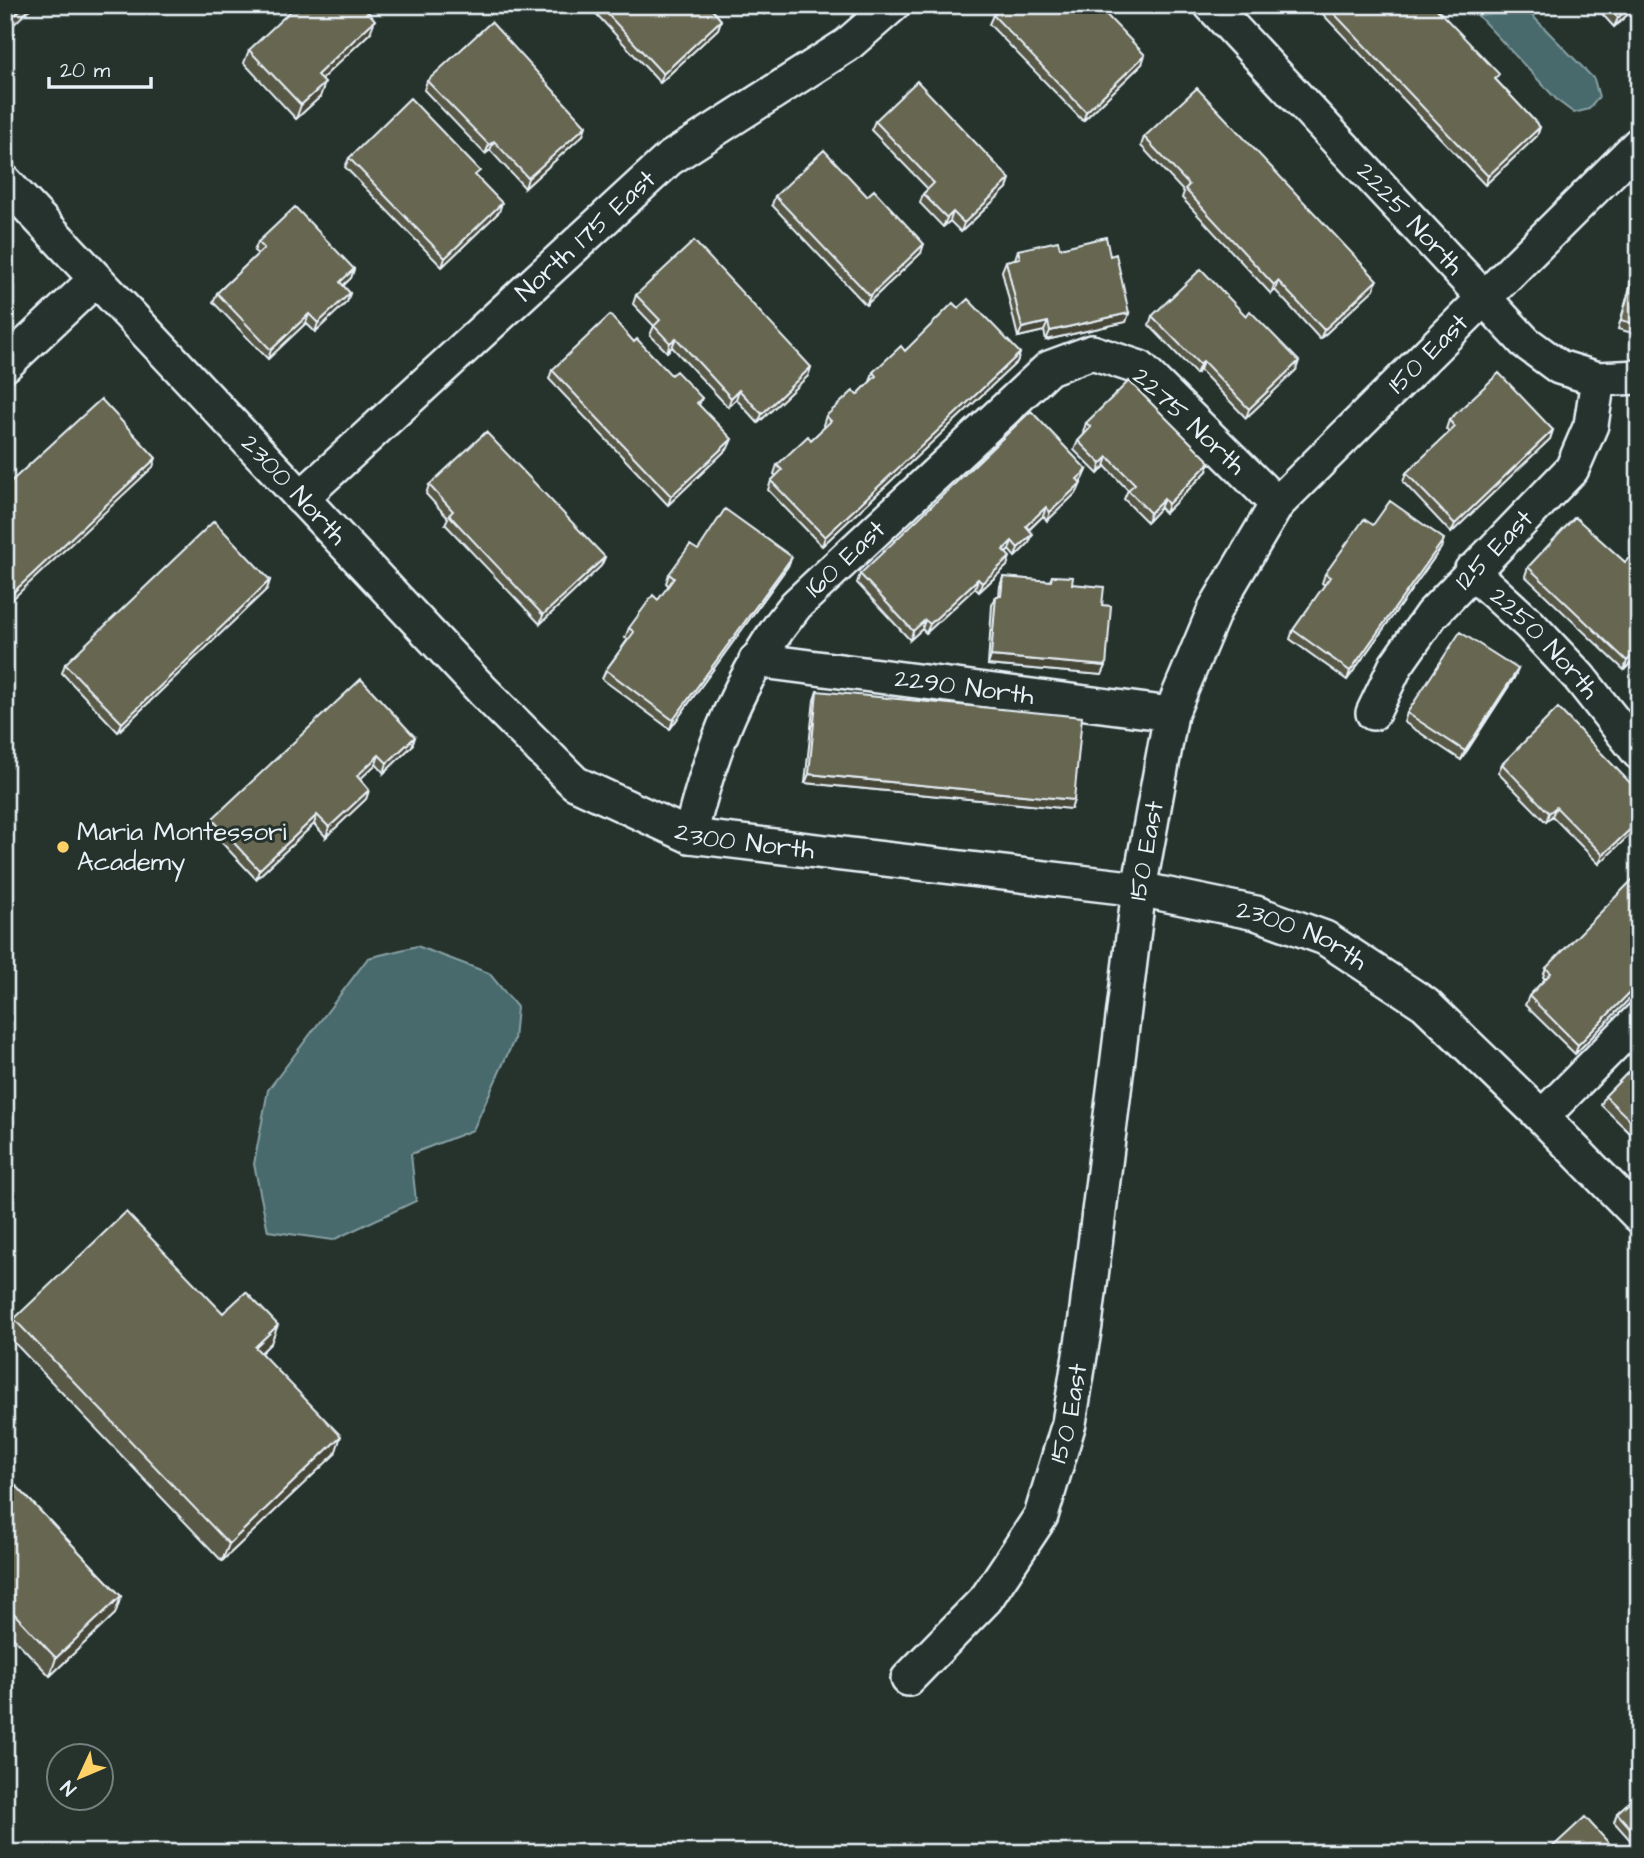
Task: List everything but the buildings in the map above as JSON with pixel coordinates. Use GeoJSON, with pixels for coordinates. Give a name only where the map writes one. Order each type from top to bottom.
{"type":"FeatureCollection","features":[{"type":"Feature","properties":{"kind":"street","name":"North 175 East"},"geometry":{"type":"LineString","coordinates":[[301,498],[669,159],[847,45],[893,5]]}},
{"type":"Feature","properties":{"kind":"street","name":"2225 North"},"geometry":{"type":"LineString","coordinates":[[1211,5],[1525,342],[1559,367],[1598,379],[1639,377]]}},
{"type":"Feature","properties":{"kind":"street","name":"150 East"},"geometry":{"type":"LineString","coordinates":[[908,1679],[986,1599],[1041,1516],[1069,1423],[1085,1325],[1139,889],[1171,714],[1215,609],[1277,504],[1639,145]]}},
{"type":"Feature","properties":{"kind":"street","name":"2300 North"},"geometry":{"type":"LineString","coordinates":[[5,182],[483,691],[575,783],[690,836],[1139,889],[1256,913],[1325,938],[1425,1004],[1639,1216]]}},
{"type":"Feature","properties":{"kind":"street"},"geometry":{"type":"LineString","coordinates":[[5,365],[95,279]]}},
{"type":"Feature","properties":{"kind":"street","name":"2275 North"},"geometry":{"type":"LineString","coordinates":[[1092,352],[1140,368],[1277,504]]}},
{"type":"Feature","properties":{"kind":"street","name":"160 East"},"geometry":{"type":"LineString","coordinates":[[690,836],[705,775],[738,694],[756,660],[796,605],[1049,368],[1092,352]]}},
{"type":"Feature","properties":{"kind":"street","name":"125 East"},"geometry":{"type":"LineString","coordinates":[[1373,713],[1396,665],[1431,615],[1572,469],[1591,425],[1598,379]]}},
{"type":"Feature","properties":{"kind":"street","name":"2250 North"},"geometry":{"type":"LineString","coordinates":[[1471,571],[1529,624],[1579,677],[1639,753]]}},
{"type":"Feature","properties":{"kind":"street","name":"2290 North"},"geometry":{"type":"LineString","coordinates":[[756,660],[1171,714]]}},
{"type":"Feature","properties":{"kind":"street"},"geometry":{"type":"LineString","coordinates":[[1542,1117],[1639,1019]]}},
{"type":"Feature","properties":{"kind":"water"},"geometry":{"type":"Polygon","coordinates":[[[1468,5],[1522,5],[1594,79],[1599,97],[1589,109],[1574,113],[1558,101],[1468,5]]]}},
{"type":"Feature","properties":{"kind":"water"},"geometry":{"type":"Polygon","coordinates":[[[417,946],[489,973],[517,1007],[514,1040],[473,1130],[411,1154],[416,1201],[333,1240],[268,1231],[254,1164],[268,1090],[368,958],[417,946]]]}},
{"type":"Feature","properties":{"kind":"place","name":"Maria Montessori Academy"},"geometry":{"type":"Point","coordinates":[63,847]}}]}
